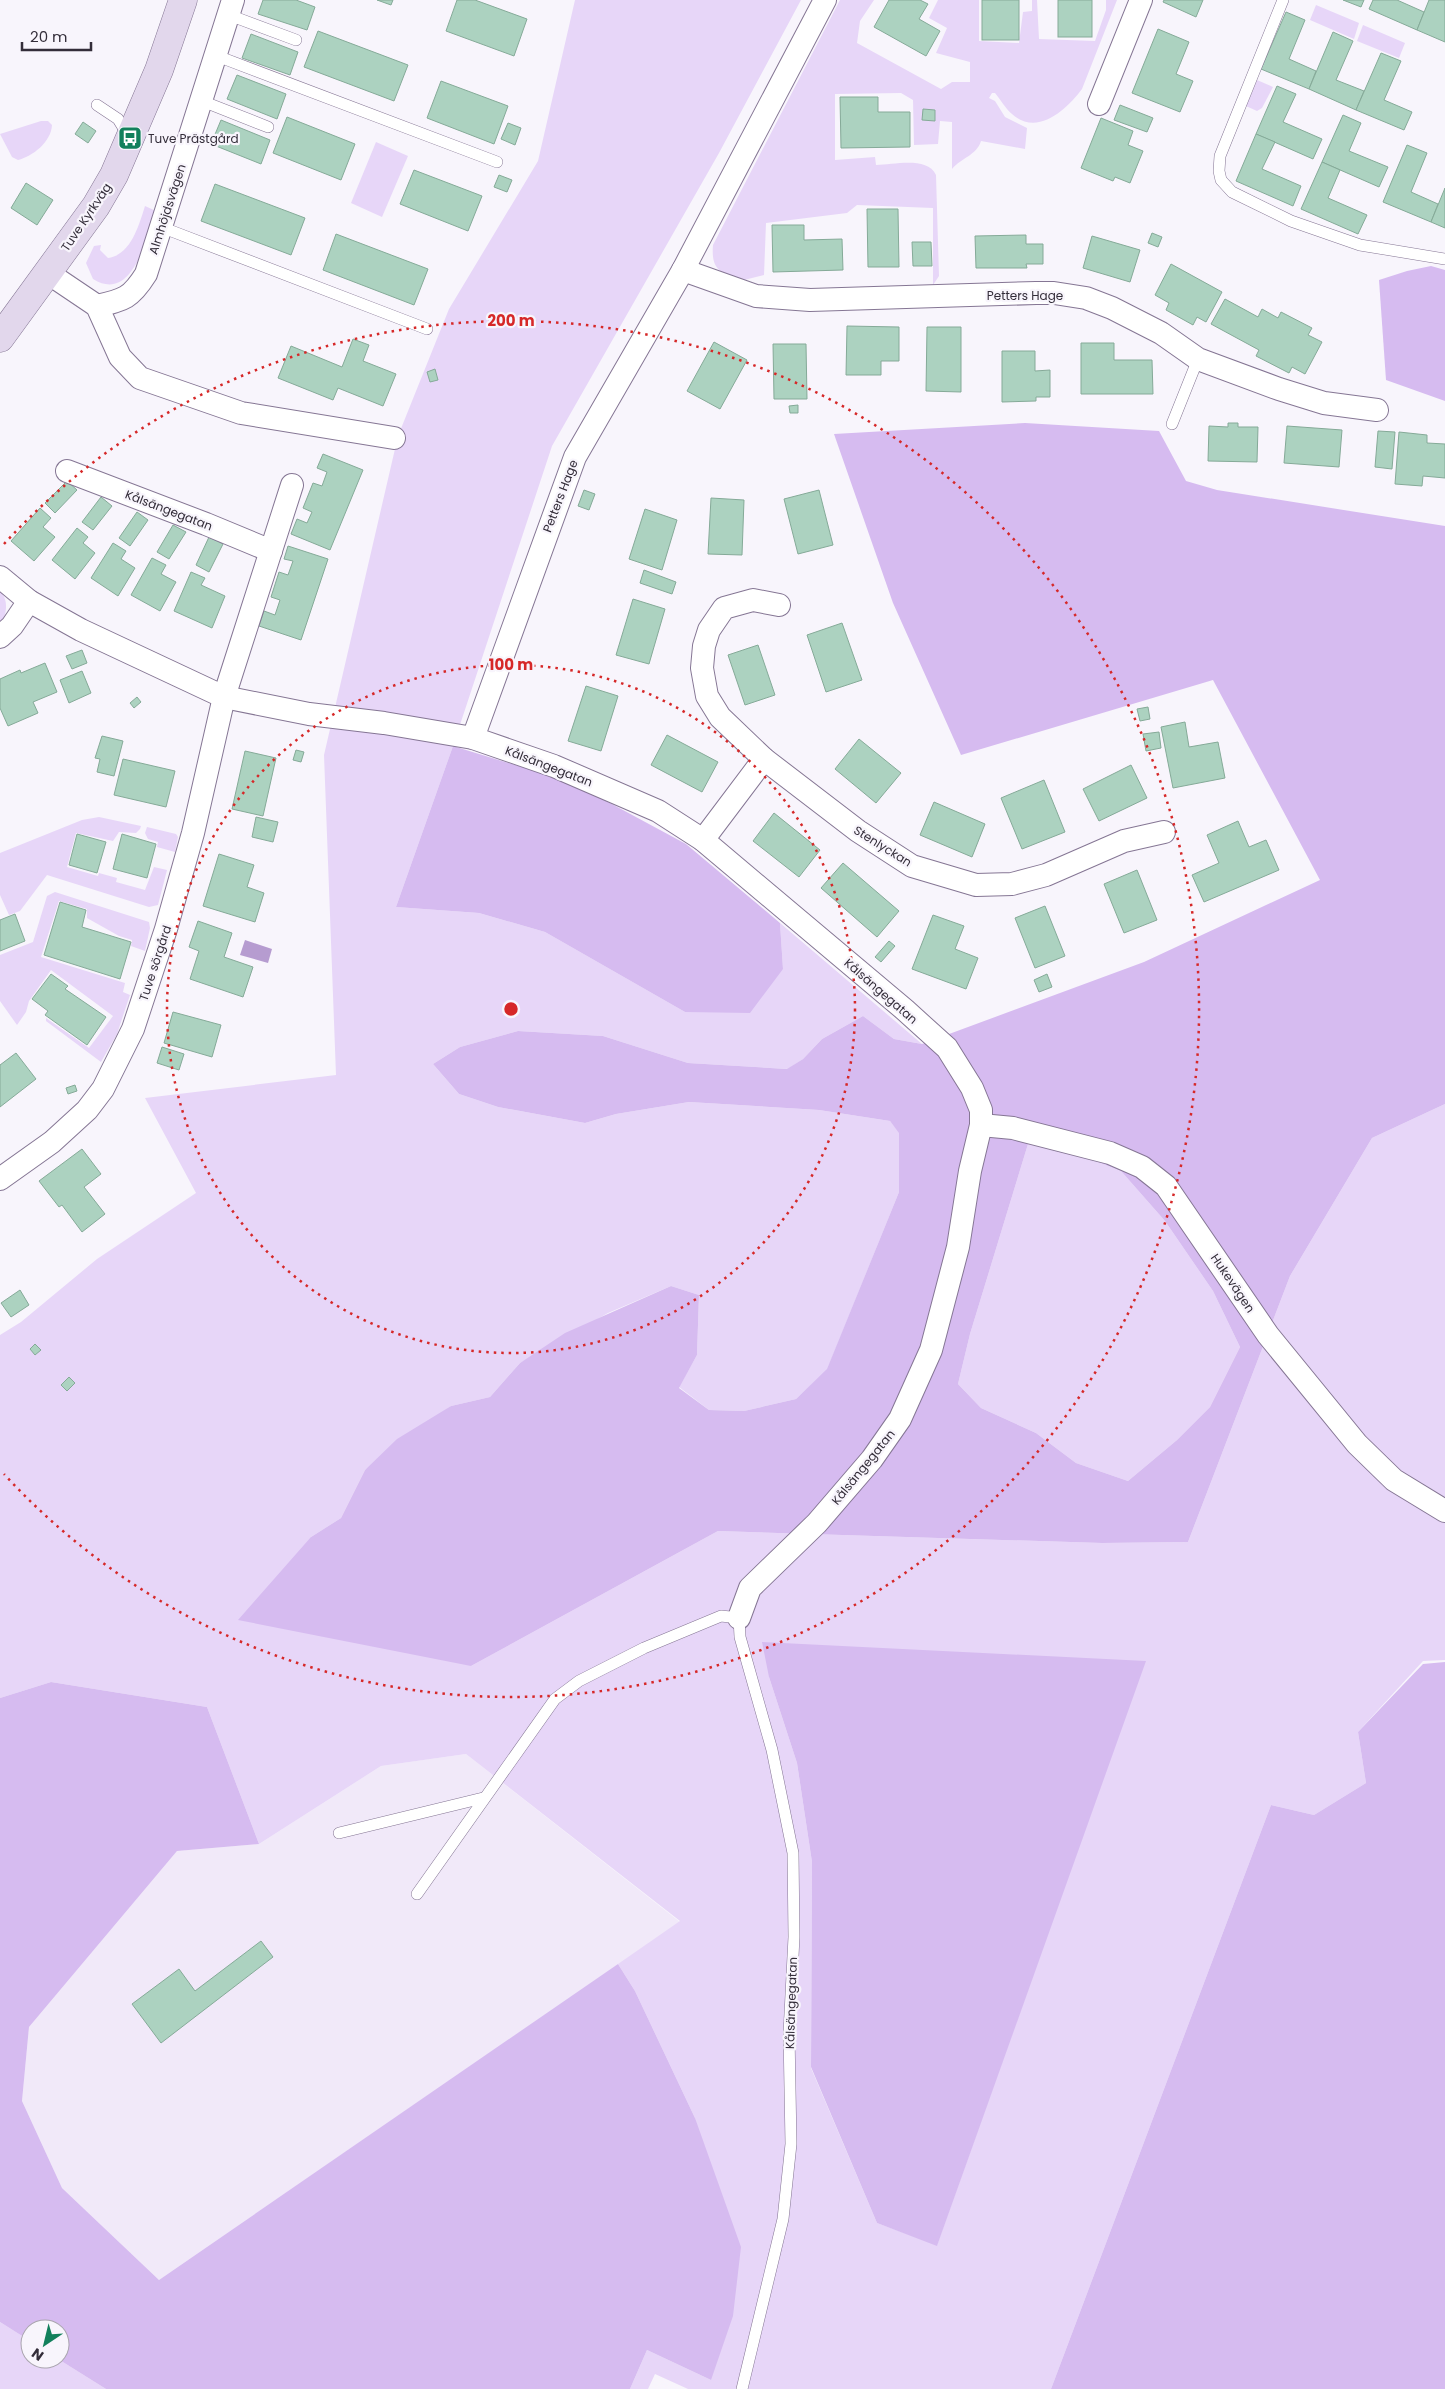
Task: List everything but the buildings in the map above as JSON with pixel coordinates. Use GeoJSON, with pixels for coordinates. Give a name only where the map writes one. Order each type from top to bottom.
{"type":"FeatureCollection","features":[{"type":"Feature","properties":{"kind":"street","name":"Tuve Kyrkväg"},"geometry":{"type":"LineString","coordinates":[[0,338],[96,206],[114,176],[159,70],[183,0]]}},
{"type":"Feature","properties":{"kind":"street","name":"Petters Hage"},"geometry":{"type":"LineString","coordinates":[[473,738],[575,457],[682,270],[825,0]]}},
{"type":"Feature","properties":{"kind":"street"},"geometry":{"type":"LineString","coordinates":[[1099,104],[1141,0]]}},
{"type":"Feature","properties":{"kind":"street","name":"Almhöjdsvägen"},"geometry":{"type":"LineString","coordinates":[[97,306],[115,302],[134,292],[146,274],[231,8]]}},
{"type":"Feature","properties":{"kind":"street","name":"Petters Hage"},"geometry":{"type":"LineString","coordinates":[[682,270],[756,296],[810,300],[1036,293],[1054,293],[1086,298],[1112,308],[1161,333],[1198,359],[1279,390],[1324,403],[1377,410]]}},
{"type":"Feature","properties":{"kind":"street"},"geometry":{"type":"LineString","coordinates":[[48,274],[97,306],[120,357],[140,378],[241,413],[394,438]]}},
{"type":"Feature","properties":{"kind":"street","name":"Kålsängegatan"},"geometry":{"type":"LineString","coordinates":[[67,471],[271,551]]}},
{"type":"Feature","properties":{"kind":"street"},"geometry":{"type":"LineString","coordinates":[[224,697],[292,485]]}},
{"type":"Feature","properties":{"kind":"street","name":"Kålsängegatan"},"geometry":{"type":"LineString","coordinates":[[0,577],[29,601],[81,630],[224,697],[309,714],[384,723],[473,738],[554,766],[658,811],[702,840],[898,1004],[947,1048],[972,1088],[981,1110],[981,1125],[970,1171],[958,1247],[931,1350],[900,1419],[872,1459],[817,1523],[750,1588],[739,1618]]}},
{"type":"Feature","properties":{"kind":"street","name":"Stenlyckan"},"geometry":{"type":"LineString","coordinates":[[779,605],[753,600],[724,608],[709,630],[703,653],[702,668],[707,696],[720,717],[764,759],[858,832],[912,866],[976,885],[1012,884],[1046,875],[1124,841],[1164,832]]}},
{"type":"Feature","properties":{"kind":"street"},"geometry":{"type":"LineString","coordinates":[[0,637],[12,626],[29,601]]}},
{"type":"Feature","properties":{"kind":"street","name":"Tuve sörgård"},"geometry":{"type":"LineString","coordinates":[[0,1179],[52,1142],[86,1110],[104,1089],[133,1029],[166,929],[193,833],[224,697]]}},
{"type":"Feature","properties":{"kind":"street"},"geometry":{"type":"LineString","coordinates":[[702,840],[764,759]]}},
{"type":"Feature","properties":{"kind":"street","name":"Hukevägen"},"geometry":{"type":"LineString","coordinates":[[981,1125],[1013,1128],[1110,1153],[1142,1167],[1166,1186],[1268,1335],[1350,1437],[1394,1480],[1445,1511]]}},
{"type":"Feature","properties":{"kind":"lane"},"geometry":{"type":"LineString","coordinates":[[1283,0],[1220,156],[1219,171],[1222,180],[1232,192],[1291,221],[1360,245],[1445,259]]}},
{"type":"Feature","properties":{"kind":"lane"},"geometry":{"type":"LineString","coordinates":[[231,8],[296,40]]}},
{"type":"Feature","properties":{"kind":"lane"},"geometry":{"type":"LineString","coordinates":[[217,56],[497,162]]}},
{"type":"Feature","properties":{"kind":"lane"},"geometry":{"type":"LineString","coordinates":[[202,102],[268,127]]}},
{"type":"Feature","properties":{"kind":"lane"},"geometry":{"type":"LineString","coordinates":[[97,105],[118,120],[130,138]]}},
{"type":"Feature","properties":{"kind":"lane"},"geometry":{"type":"LineString","coordinates":[[161,227],[427,329]]}},
{"type":"Feature","properties":{"kind":"lane"},"geometry":{"type":"LineString","coordinates":[[1172,424],[1198,359]]}},
{"type":"Feature","properties":{"kind":"lane"},"geometry":{"type":"LineString","coordinates":[[417,1894],[483,1798],[555,1699],[579,1681],[644,1648],[721,1616],[739,1618]]}},
{"type":"Feature","properties":{"kind":"lane","name":"Kålsängegatan"},"geometry":{"type":"LineString","coordinates":[[739,1618],[740,1637],[772,1750],[793,1853],[794,1937],[788,2033],[790,2144],[783,2219],[742,2389]]}},
{"type":"Feature","properties":{"kind":"lane"},"geometry":{"type":"LineString","coordinates":[[339,1834],[483,1798]]}},
{"type":"Feature","properties":{"kind":"shaded area"},"geometry":{"type":"Polygon","coordinates":[[[575,0],[801,0],[719,153],[552,446],[453,746],[396,907],[479,913],[545,932],[685,1012],[783,969],[780,923],[922,1044],[894,1039],[863,1016],[822,1039],[803,1059],[788,1069],[688,1063],[603,1036],[518,1031],[460,1047],[433,1064],[459,1094],[498,1107],[585,1123],[616,1114],[689,1102],[819,1110],[890,1121],[899,1132],[899,1192],[827,1370],[796,1399],[744,1411],[709,1410],[679,1387],[697,1355],[699,1295],[671,1286],[608,1313],[520,1363],[490,1397],[451,1406],[365,1470],[341,1518],[311,1537],[471,1666],[718,1531],[1102,1543],[1188,1542],[1290,1276],[1372,1138],[1445,1104],[1445,1660],[1423,1661],[1358,1732],[1366,1783],[1314,1815],[1271,1805],[1051,2389],[688,2389],[655,2374],[648,2389],[630,2389],[647,2350],[711,2380],[695,2118],[635,1991],[618,1964],[680,1921],[466,1754],[381,1766],[259,1844],[207,1707],[51,1682],[0,1698],[0,1335],[21,1322],[97,1259],[196,1193],[145,1098],[336,1075],[324,755],[398,436],[449,309],[538,161],[575,0]],[[1145,1661],[769,1677],[797,1763],[812,1862],[811,2068],[877,2223],[937,2245],[1145,1661]]]}},
{"type":"Feature","properties":{"kind":"shaded area"},"geometry":{"type":"Polygon","coordinates":[[[840,0],[874,0],[860,21],[857,43],[941,89],[952,82],[970,82],[970,62],[936,53],[947,28],[929,18],[938,0],[979,0],[979,41],[1019,43],[1023,12],[1032,11],[1032,0],[1037,0],[1039,39],[1095,41],[1106,10],[1106,0],[1117,0],[1082,89],[1060,112],[1051,118],[1032,123],[1012,114],[995,93],[992,93],[989,98],[995,101],[1005,117],[1027,128],[1025,149],[981,141],[976,150],[952,169],[952,122],[940,121],[938,144],[914,145],[913,100],[901,93],[835,94],[835,160],[875,157],[876,165],[918,163],[932,169],[936,175],[939,276],[933,285],[933,208],[857,205],[847,213],[766,223],[764,275],[740,281],[722,272],[715,265],[713,245],[840,0]]]}},
{"type":"Feature","properties":{"kind":"shaded area"},"geometry":{"type":"Polygon","coordinates":[[[1316,5],[1359,23],[1354,39],[1310,20],[1316,5]]]}},
{"type":"Feature","properties":{"kind":"shaded area"},"geometry":{"type":"Polygon","coordinates":[[[1363,25],[1405,43],[1399,58],[1357,41],[1363,25]]]}},
{"type":"Feature","properties":{"kind":"shaded area"},"geometry":{"type":"Polygon","coordinates":[[[1257,80],[1273,87],[1262,108],[1257,111],[1246,106],[1257,80]]]}},
{"type":"Feature","properties":{"kind":"shaded area"},"geometry":{"type":"Polygon","coordinates":[[[41,121],[48,121],[52,125],[45,142],[35,152],[24,158],[18,160],[12,157],[0,134],[41,121]]]}},
{"type":"Feature","properties":{"kind":"shaded area"},"geometry":{"type":"Polygon","coordinates":[[[376,142],[408,156],[382,217],[351,203],[376,142]]]}},
{"type":"Feature","properties":{"kind":"shaded area"},"geometry":{"type":"Polygon","coordinates":[[[145,206],[156,211],[143,250],[136,264],[128,275],[118,282],[107,284],[93,279],[86,263],[94,246],[101,245],[100,250],[108,258],[116,256],[123,251],[133,238],[145,206]]]}},
{"type":"Feature","properties":{"kind":"shaded area"},"geometry":{"type":"Polygon","coordinates":[[[1431,266],[1445,270],[1445,401],[1386,380],[1379,280],[1431,266]]]}},
{"type":"Feature","properties":{"kind":"shaded area"},"geometry":{"type":"Polygon","coordinates":[[[1025,423],[1159,431],[1186,481],[1217,490],[1445,526],[1445,1104],[1372,1138],[1290,1276],[1188,1542],[1102,1543],[718,1531],[471,1666],[238,1620],[311,1537],[341,1518],[365,1470],[397,1439],[451,1406],[490,1397],[520,1363],[565,1333],[671,1286],[699,1295],[697,1355],[679,1388],[709,1410],[744,1411],[796,1399],[827,1369],[899,1192],[899,1133],[890,1121],[819,1110],[689,1102],[616,1114],[585,1123],[498,1107],[459,1094],[433,1064],[460,1047],[518,1031],[603,1036],[688,1063],[787,1069],[803,1059],[822,1039],[863,1016],[894,1039],[922,1044],[1144,962],[1320,880],[1213,680],[961,755],[893,603],[834,434],[1025,423]],[[1028,1144],[970,1334],[958,1384],[981,1408],[1036,1433],[1076,1463],[1128,1481],[1177,1440],[1210,1407],[1240,1347],[1213,1291],[1165,1221],[1121,1171],[1067,1150],[1028,1144]]]}},
{"type":"Feature","properties":{"kind":"shaded area"},"geometry":{"type":"Polygon","coordinates":[[[0,591],[5,599],[6,608],[0,625],[0,591]]]}},
{"type":"Feature","properties":{"kind":"shaded area"},"geometry":{"type":"Polygon","coordinates":[[[453,746],[571,782],[686,844],[780,923],[783,969],[750,1013],[685,1012],[545,932],[479,913],[396,907],[453,746]]]}},
{"type":"Feature","properties":{"kind":"shaded area"},"geometry":{"type":"Polygon","coordinates":[[[99,817],[141,826],[136,833],[119,832],[113,841],[76,833],[67,867],[98,876],[99,873],[117,878],[116,882],[145,890],[154,867],[167,870],[158,905],[149,907],[47,875],[20,911],[9,915],[0,895],[0,853],[82,820],[99,817]]]}},
{"type":"Feature","properties":{"kind":"shaded area"},"geometry":{"type":"Polygon","coordinates":[[[147,827],[176,834],[178,837],[175,852],[157,847],[158,842],[148,839],[145,833],[147,827]]]}},
{"type":"Feature","properties":{"kind":"shaded area"},"geometry":{"type":"Polygon","coordinates":[[[55,892],[149,922],[150,928],[145,951],[131,946],[132,940],[119,936],[87,918],[87,909],[59,901],[41,957],[125,983],[123,992],[130,995],[117,1034],[101,1062],[46,1021],[46,1018],[89,1048],[113,1016],[51,970],[29,1001],[26,1012],[17,1025],[0,1001],[0,955],[33,942],[47,896],[55,892]]]}},
{"type":"Feature","properties":{"kind":"shaded area"},"geometry":{"type":"Polygon","coordinates":[[[245,940],[272,949],[268,963],[240,955],[245,940]]]}},
{"type":"Feature","properties":{"kind":"shaded area"},"geometry":{"type":"Polygon","coordinates":[[[1028,1144],[1067,1150],[1121,1171],[1165,1221],[1213,1291],[1240,1347],[1210,1407],[1177,1440],[1128,1481],[1076,1463],[1036,1433],[981,1408],[958,1384],[970,1334],[1028,1144]]]}},
{"type":"Feature","properties":{"kind":"shaded area"},"geometry":{"type":"Polygon","coordinates":[[[762,1642],[1146,1661],[937,2246],[877,2223],[811,2067],[812,1862],[797,1763],[769,1677],[762,1642]]]}},
{"type":"Feature","properties":{"kind":"shaded area"},"geometry":{"type":"Polygon","coordinates":[[[1445,1662],[1445,2389],[1051,2389],[1271,1805],[1314,1815],[1366,1783],[1358,1732],[1423,1664],[1445,1662]]]}},
{"type":"Feature","properties":{"kind":"shaded area"},"geometry":{"type":"Polygon","coordinates":[[[51,1682],[207,1707],[259,1844],[177,1851],[29,2027],[22,2101],[62,2188],[159,2280],[618,1964],[635,1991],[695,2118],[741,2247],[733,2316],[711,2380],[647,2350],[630,2389],[106,2389],[70,2366],[70,2319],[20,2319],[20,2335],[0,2322],[0,1698],[51,1682]]]}},
{"type":"Feature","properties":{"kind":"shaded area"},"geometry":{"type":"Polygon","coordinates":[[[466,1754],[680,1922],[159,2280],[62,2188],[22,2101],[29,2027],[177,1851],[259,1844],[381,1766],[466,1754]]]}},
{"type":"Feature","properties":{"kind":"shaded area"},"geometry":{"type":"Polygon","coordinates":[[[0,2322],[20,2335],[20,2369],[70,2369],[70,2366],[106,2389],[0,2389],[0,2322]]]}},
{"type":"Feature","properties":{"kind":"place","name":"Tuve Prästgård"},"geometry":{"type":"Point","coordinates":[130,138]}}]}
